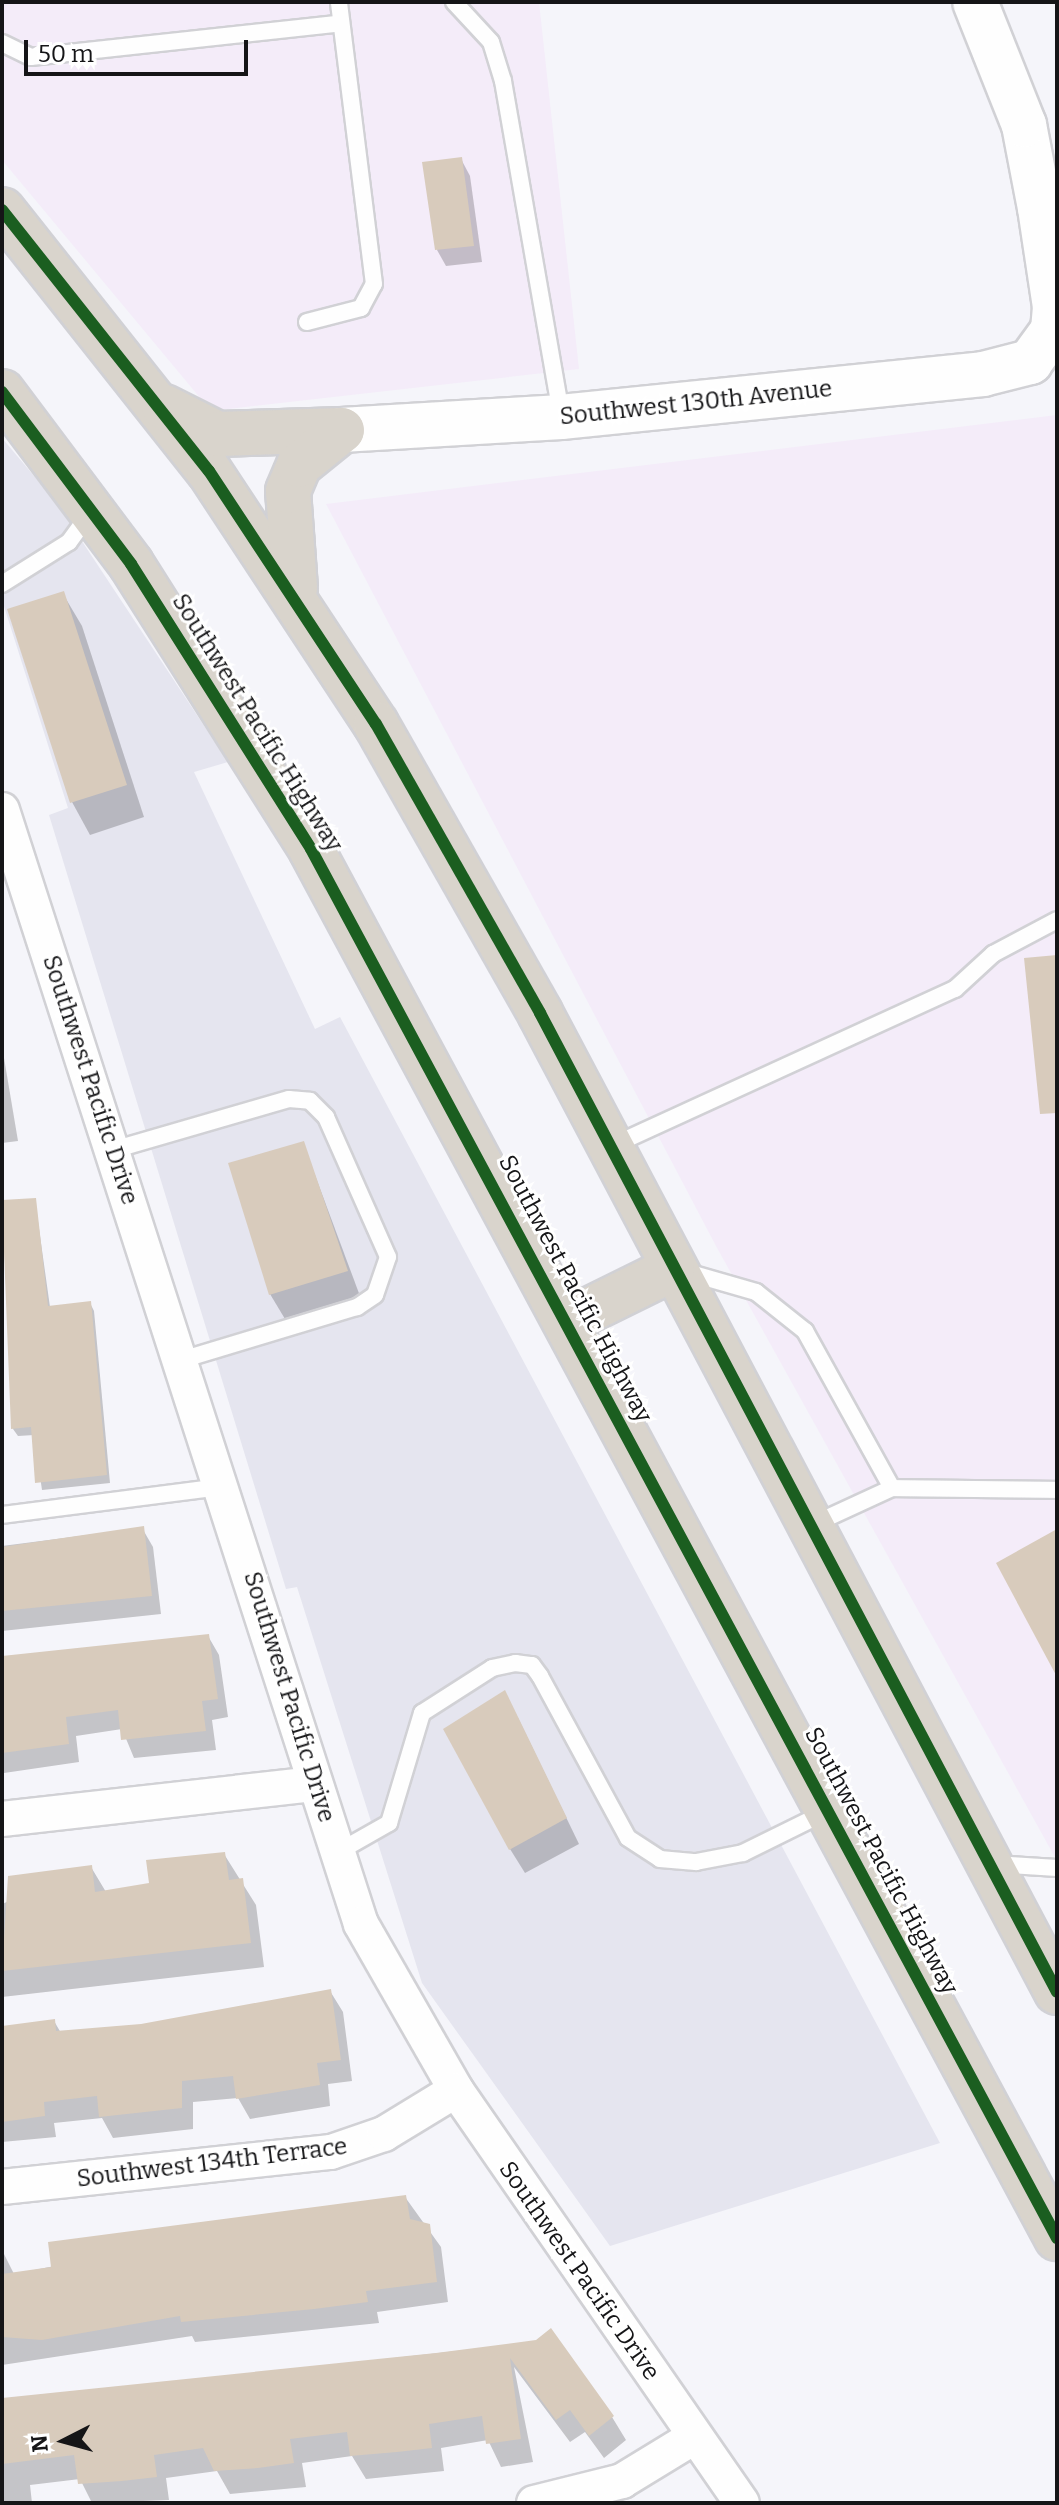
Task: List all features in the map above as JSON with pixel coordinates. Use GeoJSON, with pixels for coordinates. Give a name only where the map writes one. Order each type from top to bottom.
{"type":"FeatureCollection","features":[{"type":"Feature","properties":{"kind":"highway"},"geometry":{"type":"LineString","coordinates":[[2,210],[152,401],[299,606],[415,792],[609,1148],[1057,1992]]}},
{"type":"Feature","properties":{"kind":"highway","name":"Southwest Pacific Highway"},"geometry":{"type":"LineString","coordinates":[[2,392],[92,510],[311,849],[1057,2238]]}},
{"type":"Feature","properties":{"kind":"highway"},"geometry":{"type":"LineString","coordinates":[[152,401],[218,434],[342,430]]}},
{"type":"Feature","properties":{"kind":"highway"},"geometry":{"type":"LineString","coordinates":[[299,606],[287,553],[288,491],[299,465],[342,430]]}},
{"type":"Feature","properties":{"kind":"highway"},"geometry":{"type":"LineString","coordinates":[[567,1321],[672,1269]]}},
{"type":"Feature","properties":{"kind":"street"},"geometry":{"type":"LineString","coordinates":[[975,2],[1024,125],[1056,307]]}},
{"type":"Feature","properties":{"kind":"street","name":"Southwest 130th Avenue"},"geometry":{"type":"LineString","coordinates":[[342,430],[561,417],[983,374],[1030,362],[1044,350],[1056,307]]}},
{"type":"Feature","properties":{"kind":"street","name":"Southwest Pacific Drive"},"geometry":{"type":"LineString","coordinates":[[2,810],[224,1487],[315,1784],[379,1963],[456,2090],[742,2503]]}},
{"type":"Feature","properties":{"kind":"street"},"geometry":{"type":"LineString","coordinates":[[2,1819],[315,1784]]}},
{"type":"Feature","properties":{"kind":"street","name":"Southwest 134th Terrace"},"geometry":{"type":"LineString","coordinates":[[2,2187],[331,2152],[384,2134],[456,2090]]}},
{"type":"Feature","properties":{"kind":"street"},"geometry":{"type":"LineString","coordinates":[[534,2503],[622,2481],[694,2437]]}},
{"type":"Feature","properties":{"kind":"lane"},"geometry":{"type":"LineString","coordinates":[[307,322],[361,308],[374,284],[336,24],[339,2]]}},
{"type":"Feature","properties":{"kind":"lane"},"geometry":{"type":"LineString","coordinates":[[454,2],[491,42],[503,81],[561,417]]}},
{"type":"Feature","properties":{"kind":"lane"},"geometry":{"type":"LineString","coordinates":[[2,43],[31,57],[336,24]]}},
{"type":"Feature","properties":{"kind":"lane"},"geometry":{"type":"LineString","coordinates":[[2,584],[69,542],[92,510]]}},
{"type":"Feature","properties":{"kind":"lane"},"geometry":{"type":"LineString","coordinates":[[609,1148],[955,989],[993,954],[1057,920]]}},
{"type":"Feature","properties":{"kind":"lane"},"geometry":{"type":"LineString","coordinates":[[113,1150],[289,1099],[310,1101],[326,1117],[388,1257],[375,1295],[357,1307],[182,1360]]}},
{"type":"Feature","properties":{"kind":"lane"},"geometry":{"type":"LineString","coordinates":[[672,1269],[756,1292],[805,1331],[892,1488]]}},
{"type":"Feature","properties":{"kind":"lane"},"geometry":{"type":"LineString","coordinates":[[2,1515],[224,1487]]}},
{"type":"Feature","properties":{"kind":"lane"},"geometry":{"type":"LineString","coordinates":[[809,1527],[892,1488],[1057,1490]]}},
{"type":"Feature","properties":{"kind":"lane"},"geometry":{"type":"LineString","coordinates":[[338,1852],[389,1823],[422,1713],[492,1668],[515,1663],[532,1665],[540,1676],[628,1838],[660,1859],[696,1862],[743,1853],[829,1811]]}},
{"type":"Feature","properties":{"kind":"lane"},"geometry":{"type":"LineString","coordinates":[[988,1864],[1057,1868]]}},
{"type":"Feature","properties":{"kind":"shaded area"},"geometry":{"type":"Polygon","coordinates":[[[2,2],[539,2],[579,369],[211,411],[2,160],[2,2]]]}},
{"type":"Feature","properties":{"kind":"shaded area"},"geometry":{"type":"Polygon","coordinates":[[[1057,415],[1057,1861],[716,1246],[326,504],[1057,415]]]}},
{"type":"Feature","properties":{"kind":"shaded area"},"geometry":{"type":"Polygon","coordinates":[[[2,438],[56,502],[228,762],[194,772],[315,1029],[340,1017],[940,2143],[610,2246],[422,1983],[297,1587],[286,1589],[49,815],[68,808],[2,600],[2,438]]]}},
{"type":"Feature","properties":{"kind":"building"},"geometry":{"type":"Polygon","coordinates":[[[462,157],[474,246],[435,250],[422,162],[462,157]]]}},
{"type":"Feature","properties":{"kind":"building"},"geometry":{"type":"Polygon","coordinates":[[[64,591],[127,785],[70,803],[7,609],[64,591]]]}},
{"type":"Feature","properties":{"kind":"building"},"geometry":{"type":"Polygon","coordinates":[[[1057,955],[1057,1113],[1040,1114],[1024,958],[1057,955]]]}},
{"type":"Feature","properties":{"kind":"building"},"geometry":{"type":"Polygon","coordinates":[[[304,1141],[348,1271],[269,1295],[228,1163],[304,1141]]]}},
{"type":"Feature","properties":{"kind":"building"},"geometry":{"type":"Polygon","coordinates":[[[36,1198],[48,1306],[91,1301],[107,1475],[35,1483],[31,1427],[11,1429],[2,1200],[36,1198]]]}},
{"type":"Feature","properties":{"kind":"building"},"geometry":{"type":"Polygon","coordinates":[[[144,1526],[152,1596],[2,1611],[2,1547],[144,1526]]]}},
{"type":"Feature","properties":{"kind":"building"},"geometry":{"type":"Polygon","coordinates":[[[1057,1529],[1057,1677],[996,1563],[1057,1529]]]}},
{"type":"Feature","properties":{"kind":"building"},"geometry":{"type":"Polygon","coordinates":[[[209,1634],[218,1699],[202,1701],[206,1731],[121,1740],[118,1710],[66,1717],[69,1744],[2,1753],[2,1656],[209,1634]]]}},
{"type":"Feature","properties":{"kind":"building"},"geometry":{"type":"Polygon","coordinates":[[[505,1690],[567,1818],[509,1850],[443,1729],[505,1690]]]}},
{"type":"Feature","properties":{"kind":"building"},"geometry":{"type":"Polygon","coordinates":[[[225,1852],[229,1880],[243,1878],[251,1943],[2,1971],[8,1876],[92,1865],[95,1892],[149,1883],[146,1860],[225,1852]]]}},
{"type":"Feature","properties":{"kind":"building"},"geometry":{"type":"Polygon","coordinates":[[[331,1989],[341,2060],[317,2063],[320,2085],[236,2099],[233,2076],[182,2081],[182,2108],[99,2117],[97,2096],[44,2102],[45,2116],[2,2122],[2,2026],[55,2019],[56,2031],[141,2024],[331,1989]]]}},
{"type":"Feature","properties":{"kind":"building"},"geometry":{"type":"Polygon","coordinates":[[[406,2195],[410,2219],[430,2224],[437,2282],[366,2291],[368,2302],[314,2309],[181,2322],[180,2316],[42,2340],[2,2337],[2,2274],[51,2267],[48,2242],[406,2195]]]}},
{"type":"Feature","properties":{"kind":"building"},"geometry":{"type":"Polygon","coordinates":[[[551,2328],[614,2416],[589,2436],[570,2410],[556,2420],[510,2358],[521,2439],[486,2444],[482,2416],[429,2424],[432,2448],[350,2456],[347,2432],[290,2439],[294,2463],[258,2468],[214,2471],[203,2448],[154,2455],[157,2477],[122,2481],[78,2484],[74,2455],[2,2464],[2,2398],[436,2353],[536,2340],[551,2328]]]}},
{"type":"Feature","properties":{"kind":"cycle path"},"geometry":{"type":"LineString","coordinates":[[2,210],[209,471],[376,724],[540,1013],[1057,1992]]}},
{"type":"Feature","properties":{"kind":"cycle path"},"geometry":{"type":"LineString","coordinates":[[2,392],[131,564],[311,849],[1057,2238]]}}]}
